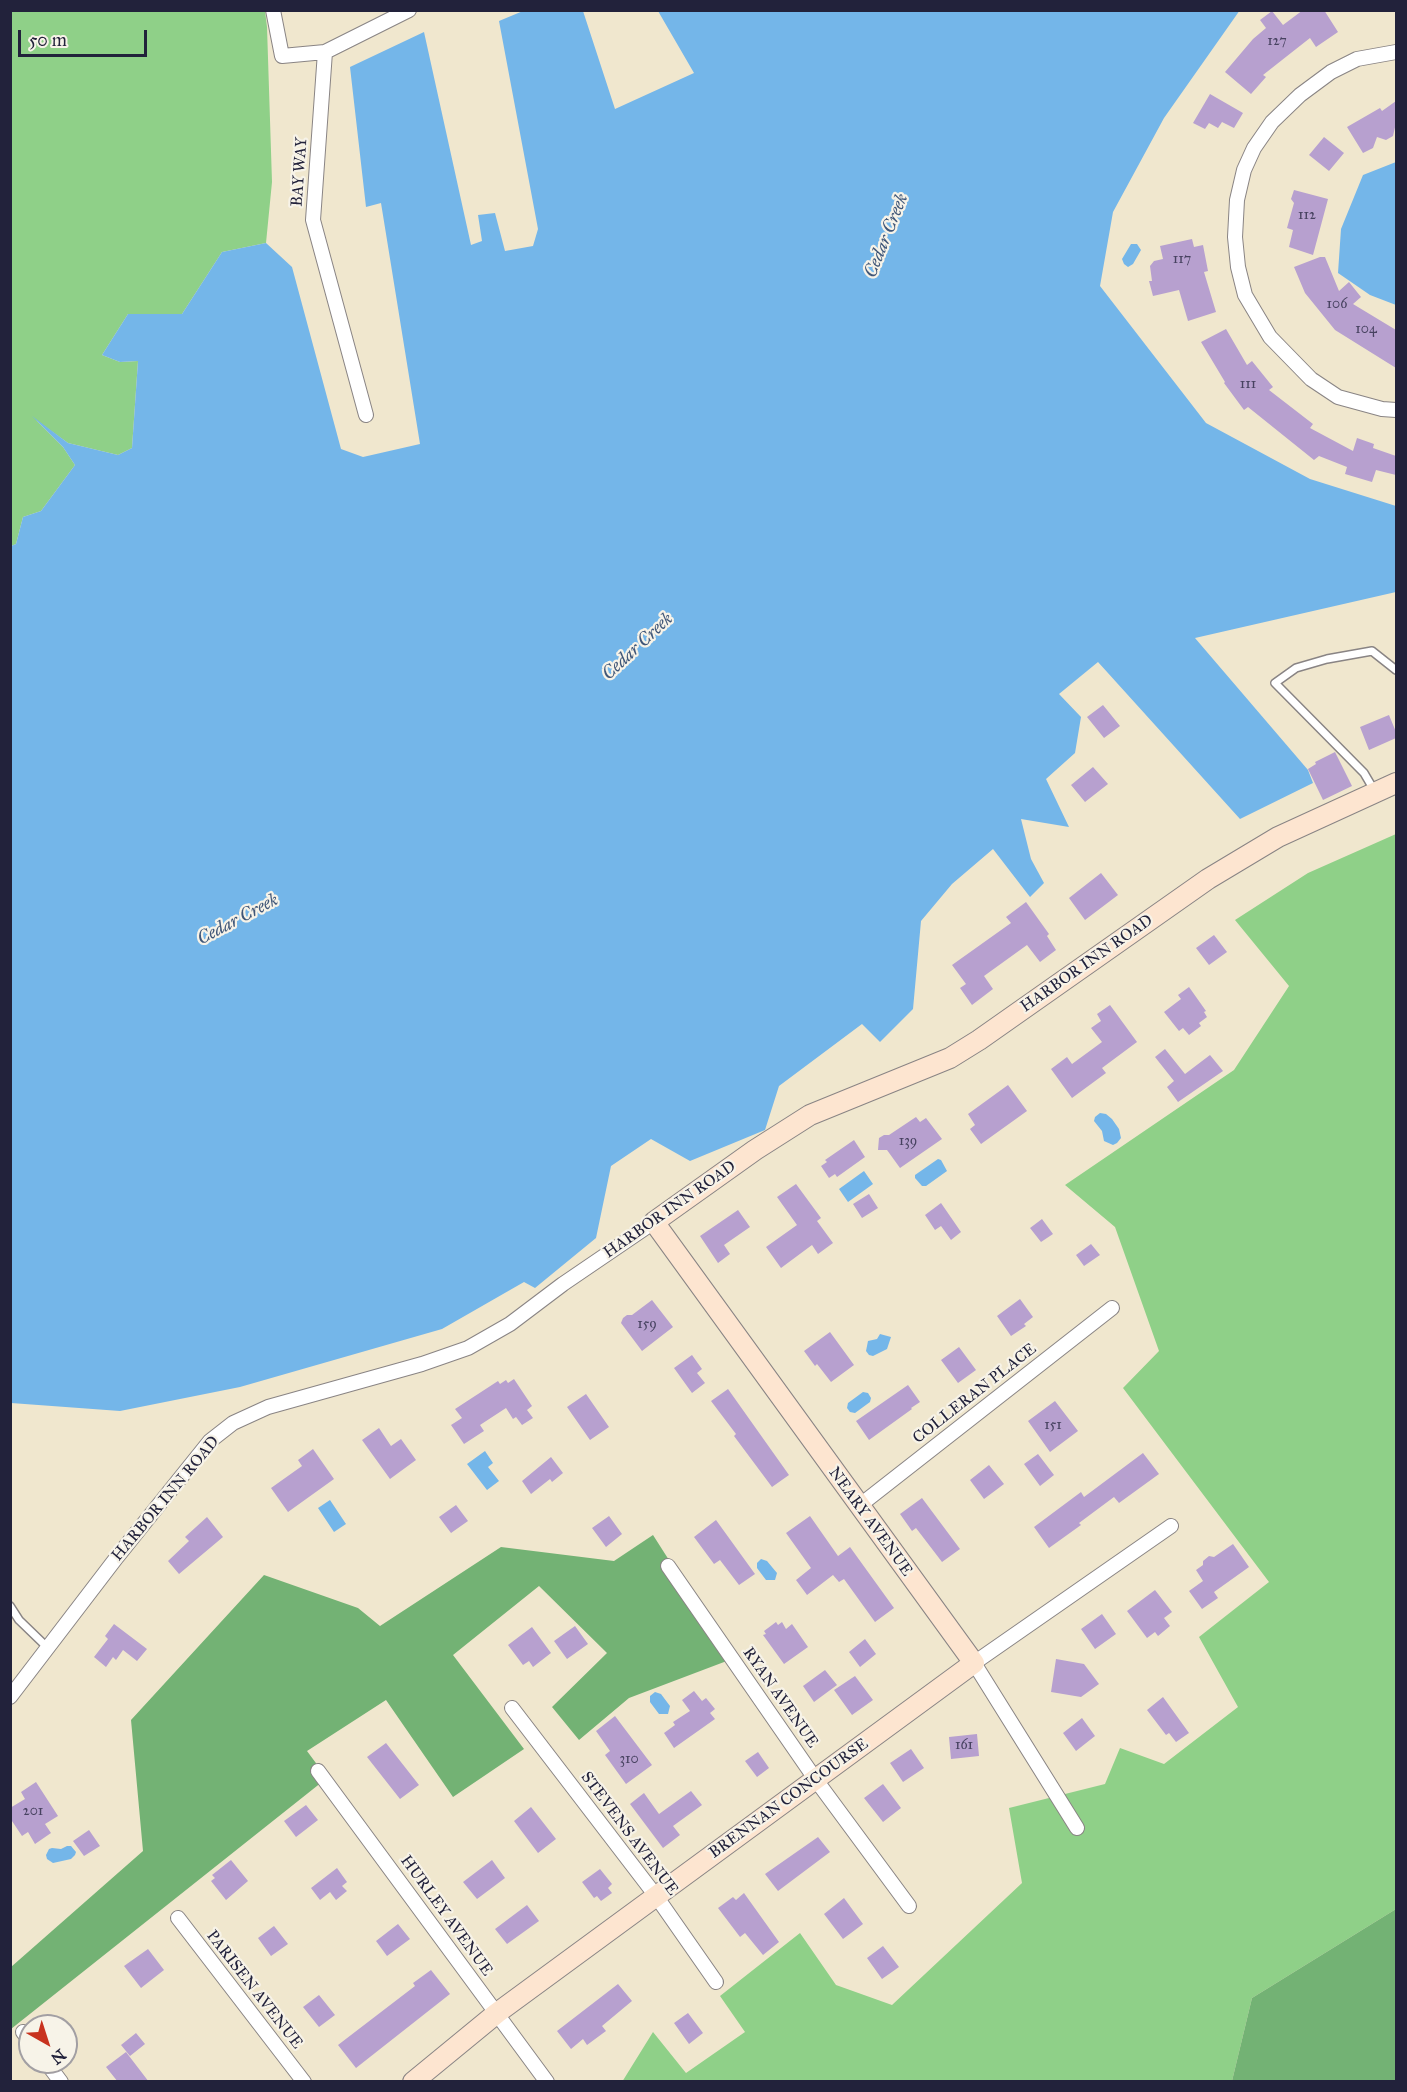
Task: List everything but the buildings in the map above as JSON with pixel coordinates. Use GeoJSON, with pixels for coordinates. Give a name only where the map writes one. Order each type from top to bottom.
{"type":"FeatureCollection","features":[{"type":"Feature","properties":{"kind":"main road","name":"HARBOR INN ROAD"},"geometry":{"type":"LineString","coordinates":[[654,1222],[755,1150],[810,1115],[877,1089],[960,1052],[1208,879],[1278,837],[1396,783]]}},
{"type":"Feature","properties":{"kind":"main road","name":"NEARY AVENUE"},"geometry":{"type":"LineString","coordinates":[[654,1222],[974,1663]]}},
{"type":"Feature","properties":{"kind":"main road","name":"BRENNAN CONCOURSE"},"geometry":{"type":"LineString","coordinates":[[412,2082],[497,2013],[974,1663]]}},
{"type":"Feature","properties":{"kind":"street"},"geometry":{"type":"LineString","coordinates":[[273,10],[282,56],[325,52],[409,10]]}},
{"type":"Feature","properties":{"kind":"street","name":"BAY WAY"},"geometry":{"type":"LineString","coordinates":[[325,52],[313,220],[366,415]]}},
{"type":"Feature","properties":{"kind":"street"},"geometry":{"type":"LineString","coordinates":[[1396,52],[1357,59],[1331,72],[1300,95],[1272,122],[1254,148],[1244,170],[1237,200],[1235,237],[1238,267],[1245,295],[1270,337],[1311,379],[1338,397],[1382,409],[1396,410]]}},
{"type":"Feature","properties":{"kind":"street","name":"HARBOR INN ROAD"},"geometry":{"type":"LineString","coordinates":[[10,1697],[117,1557],[210,1442],[233,1423],[268,1407],[422,1364],[468,1348],[510,1324],[563,1284],[654,1222]]}},
{"type":"Feature","properties":{"kind":"street","name":"COLLERAN PLACE"},"geometry":{"type":"LineString","coordinates":[[859,1506],[1112,1308]]}},
{"type":"Feature","properties":{"kind":"street","name":"BRENNAN CONCOURSE"},"geometry":{"type":"LineString","coordinates":[[974,1663],[1171,1526]]}},
{"type":"Feature","properties":{"kind":"street","name":"RYAN AVENUE"},"geometry":{"type":"LineString","coordinates":[[668,1566],[816,1780],[909,1906]]}},
{"type":"Feature","properties":{"kind":"street","name":"NEARY AVENUE"},"geometry":{"type":"LineString","coordinates":[[974,1663],[1077,1827]]}},
{"type":"Feature","properties":{"kind":"street","name":"STEVENS AVENUE"},"geometry":{"type":"LineString","coordinates":[[512,1708],[657,1896],[716,1982]]}},
{"type":"Feature","properties":{"kind":"street","name":"HURLEY AVENUE"},"geometry":{"type":"LineString","coordinates":[[318,1771],[547,2082]]}},
{"type":"Feature","properties":{"kind":"street","name":"PARISEN AVENUE"},"geometry":{"type":"LineString","coordinates":[[178,1918],[304,2082]]}},
{"type":"Feature","properties":{"kind":"lane"},"geometry":{"type":"LineString","coordinates":[[1376,793],[1364,773],[1275,683],[1296,668],[1327,659],[1372,651],[1396,670]]}},
{"type":"Feature","properties":{"kind":"lane"},"geometry":{"type":"LineString","coordinates":[[10,1606],[19,1620],[48,1648]]}},
{"type":"Feature","properties":{"kind":"green space"},"geometry":{"type":"Polygon","coordinates":[[[11,11],[265,11],[272,182],[266,243],[222,252],[182,314],[128,314],[102,355],[120,362],[138,361],[132,448],[118,455],[68,443],[36,420],[63,447],[75,465],[41,511],[23,517],[16,544],[11,546],[11,11]]]}},
{"type":"Feature","properties":{"kind":"green space"},"geometry":{"type":"Polygon","coordinates":[[[1396,834],[1396,1909],[1252,1998],[1232,2081],[622,2082],[653,2032],[686,2073],[745,2032],[720,1996],[800,1933],[836,1985],[892,2005],[1022,1883],[1009,1808],[1105,1784],[1120,1748],[1164,1764],[1238,1707],[1199,1637],[1269,1582],[1123,1388],[1159,1351],[1115,1227],[1065,1185],[1234,1070],[1289,986],[1235,920],[1308,873],[1396,834]]]}},
{"type":"Feature","properties":{"kind":"green space"},"geometry":{"type":"Polygon","coordinates":[[[653,1535],[732,1659],[629,1698],[579,1740],[552,1707],[607,1653],[539,1586],[453,1655],[524,1749],[453,1797],[386,1700],[307,1751],[327,1778],[30,2014],[18,2014],[18,2023],[11,2029],[11,1967],[143,1851],[131,1720],[264,1575],[358,1608],[380,1626],[501,1547],[614,1561],[653,1535]]]}},
{"type":"Feature","properties":{"kind":"green space"},"geometry":{"type":"Polygon","coordinates":[[[1396,1909],[1396,2081],[1232,2081],[1252,1998],[1396,1909]]]}},
{"type":"Feature","properties":{"kind":"water","name":"Cedar Creek"},"geometry":{"type":"Polygon","coordinates":[[[1240,10],[1164,118],[1113,212],[1100,286],[1206,423],[1310,479],[1396,506],[1396,592],[1195,638],[1308,770],[1313,783],[1240,819],[1098,662],[1059,694],[1081,717],[1075,753],[1046,779],[1069,827],[1021,819],[1031,859],[1044,883],[1030,897],[993,849],[952,884],[921,921],[913,1009],[880,1042],[862,1024],[779,1086],[765,1130],[690,1161],[651,1139],[611,1166],[596,1238],[535,1288],[524,1282],[442,1329],[240,1387],[120,1411],[11,1403],[11,546],[16,544],[23,517],[41,511],[75,465],[63,447],[32,416],[68,443],[118,455],[132,448],[138,361],[120,362],[102,355],[128,314],[182,314],[222,252],[266,243],[292,267],[341,449],[363,457],[420,444],[381,203],[366,207],[350,67],[424,32],[471,245],[482,241],[478,215],[495,213],[505,251],[533,246],[538,229],[499,21],[523,11],[583,11],[615,109],[694,73],[658,11],[1240,10]]]}},
{"type":"Feature","properties":{"kind":"water"},"geometry":{"type":"Polygon","coordinates":[[[1396,162],[1396,305],[1370,295],[1338,273],[1341,229],[1363,175],[1396,162]]]}},
{"type":"Feature","properties":{"kind":"water"},"geometry":{"type":"Polygon","coordinates":[[[1131,244],[1137,244],[1141,250],[1133,264],[1128,267],[1122,259],[1131,244]]]}},
{"type":"Feature","properties":{"kind":"water"},"geometry":{"type":"Polygon","coordinates":[[[1100,1113],[1112,1119],[1119,1129],[1121,1138],[1113,1145],[1104,1141],[1102,1131],[1094,1121],[1100,1113]]]}},
{"type":"Feature","properties":{"kind":"water"},"geometry":{"type":"Polygon","coordinates":[[[938,1159],[947,1171],[926,1186],[922,1186],[915,1175],[938,1159]]]}},
{"type":"Feature","properties":{"kind":"water"},"geometry":{"type":"Polygon","coordinates":[[[864,1171],[873,1184],[848,1202],[839,1189],[864,1171]]]}},
{"type":"Feature","properties":{"kind":"water"},"geometry":{"type":"Polygon","coordinates":[[[880,1334],[891,1337],[887,1349],[873,1356],[869,1355],[866,1351],[868,1341],[877,1339],[880,1334]]]}},
{"type":"Feature","properties":{"kind":"water"},"geometry":{"type":"Polygon","coordinates":[[[863,1392],[868,1393],[871,1398],[870,1402],[855,1413],[850,1412],[847,1408],[848,1403],[863,1392]]]}},
{"type":"Feature","properties":{"kind":"water"},"geometry":{"type":"Polygon","coordinates":[[[485,1451],[493,1463],[488,1467],[499,1481],[487,1490],[467,1464],[485,1451]]]}},
{"type":"Feature","properties":{"kind":"water"},"geometry":{"type":"Polygon","coordinates":[[[330,1500],[346,1524],[334,1532],[318,1508],[330,1500]]]}},
{"type":"Feature","properties":{"kind":"water"},"geometry":{"type":"Polygon","coordinates":[[[761,1559],[767,1561],[777,1573],[775,1580],[766,1580],[757,1568],[757,1563],[761,1559]]]}},
{"type":"Feature","properties":{"kind":"water"},"geometry":{"type":"Polygon","coordinates":[[[655,1692],[661,1694],[670,1706],[668,1714],[659,1714],[650,1702],[650,1696],[655,1692]]]}},
{"type":"Feature","properties":{"kind":"water"},"geometry":{"type":"Polygon","coordinates":[[[71,1846],[76,1852],[71,1859],[53,1863],[47,1859],[49,1849],[61,1849],[71,1846]]]}}]}
